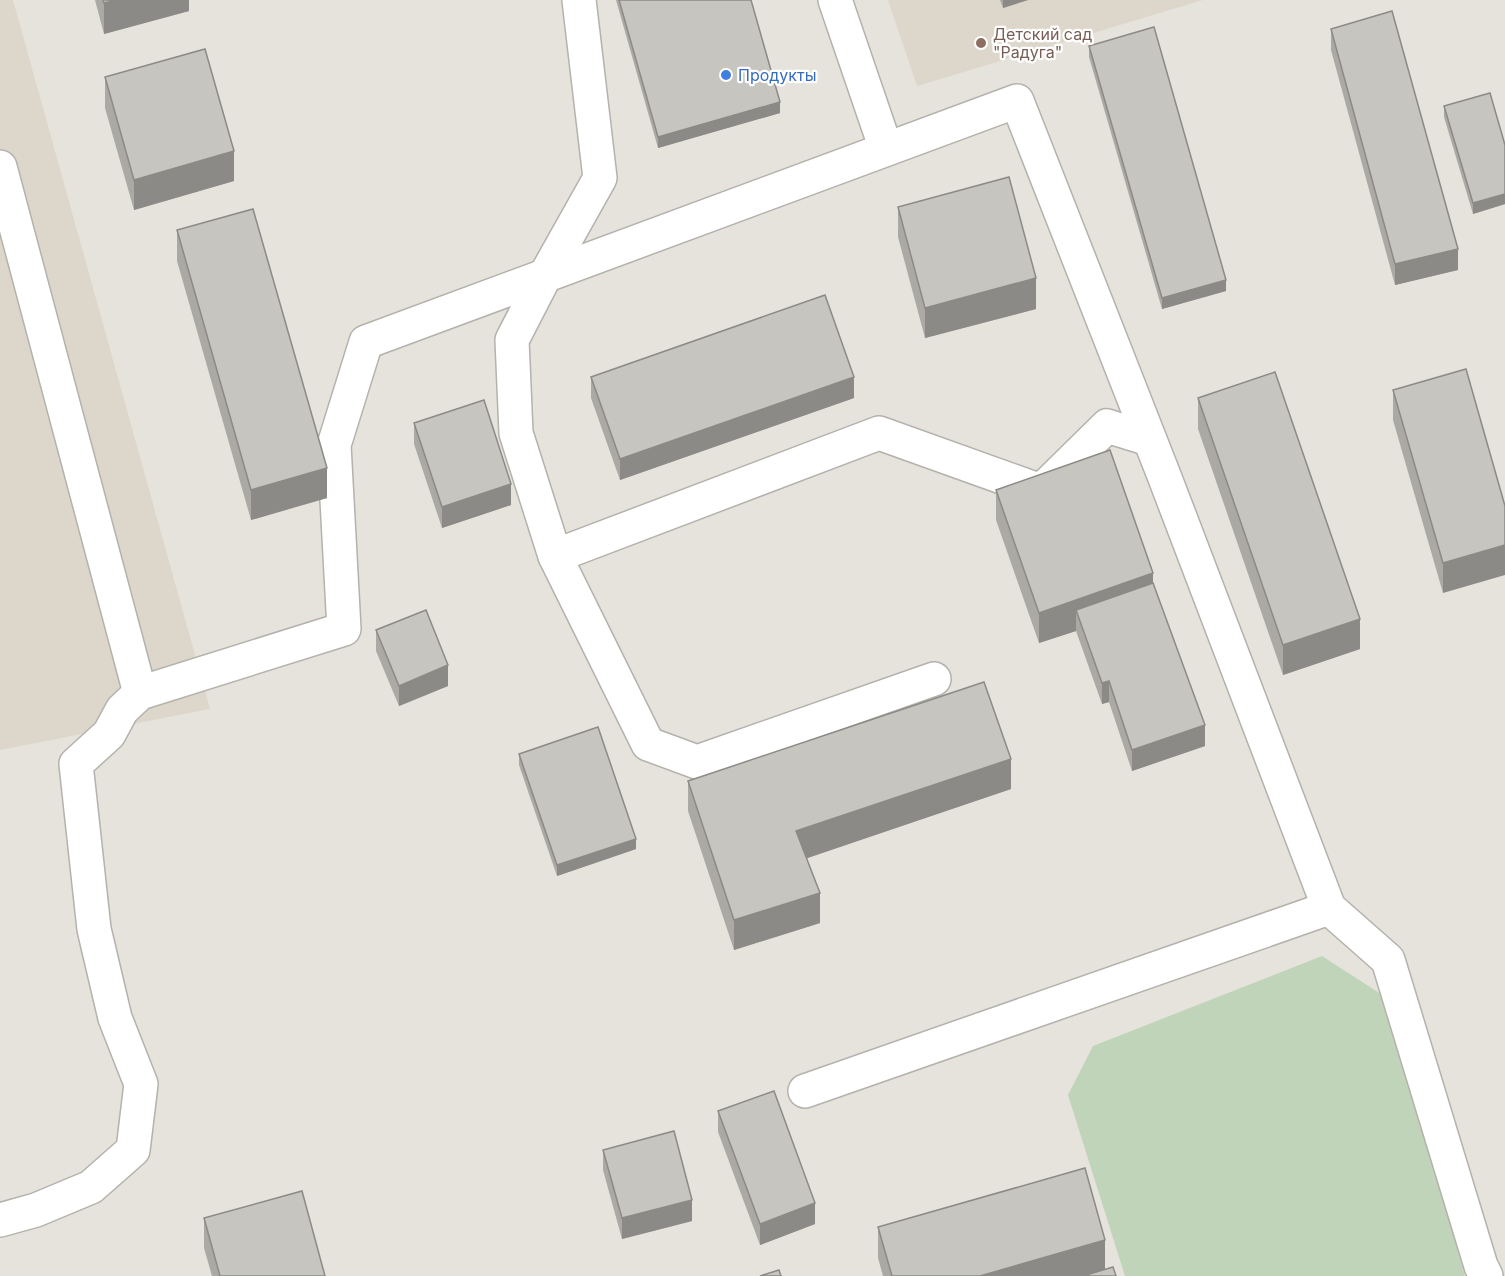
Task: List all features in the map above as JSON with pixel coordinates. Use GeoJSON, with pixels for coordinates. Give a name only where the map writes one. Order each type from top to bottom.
{"type":"FeatureCollection","features":[{"type":"Feature","properties":{"kind":"street"},"geometry":{"type":"LineString","coordinates":[[579,0],[600,178],[512,340],[516,433],[555,556],[648,744],[697,762],[934,679]]}},
{"type":"Feature","properties":{"kind":"street"},"geometry":{"type":"LineString","coordinates":[[835,0],[886,149]]}},
{"type":"Feature","properties":{"kind":"street"},"geometry":{"type":"LineString","coordinates":[[0,1220],[36,1210],[91,1187],[133,1150],[141,1084],[115,1018],[94,929],[76,764],[109,734],[122,710],[140,693],[344,629],[334,445],[366,342],[1017,101],[1329,908],[1388,960],[1481,1266],[1486,1276]]}},
{"type":"Feature","properties":{"kind":"street"},"geometry":{"type":"LineString","coordinates":[[0,167],[140,693]]}},
{"type":"Feature","properties":{"kind":"street"},"geometry":{"type":"LineString","coordinates":[[555,556],[879,433],[1041,491],[1107,426],[1149,439]]}},
{"type":"Feature","properties":{"kind":"street"},"geometry":{"type":"LineString","coordinates":[[805,1091],[1329,908]]}},
{"type":"Feature","properties":{"kind":"shaded area"},"geometry":{"type":"Polygon","coordinates":[[[0,0],[13,0],[210,709],[0,750],[0,0]]]}},
{"type":"Feature","properties":{"kind":"shaded area","name":"Детский сад \"Радуга\""},"geometry":{"type":"Polygon","coordinates":[[[888,0],[1203,0],[917,86],[888,0]]]}},
{"type":"Feature","properties":{"kind":"green space"},"geometry":{"type":"Polygon","coordinates":[[[1322,956],[1387,998],[1465,1276],[1125,1276],[1068,1095],[1093,1046],[1322,956]]]}},
{"type":"Feature","properties":{"kind":"building"},"geometry":{"type":"Polygon","coordinates":[[[619,0],[751,0],[780,102],[658,137],[619,0]]]}},
{"type":"Feature","properties":{"kind":"building"},"geometry":{"type":"Polygon","coordinates":[[[1392,11],[1458,249],[1395,264],[1331,29],[1392,11]]]}},
{"type":"Feature","properties":{"kind":"building"},"geometry":{"type":"Polygon","coordinates":[[[1154,27],[1226,280],[1162,298],[1089,46],[1154,27]]]}},
{"type":"Feature","properties":{"kind":"building"},"geometry":{"type":"Polygon","coordinates":[[[205,49],[234,151],[134,180],[105,77],[205,49]]]}},
{"type":"Feature","properties":{"kind":"building"},"geometry":{"type":"Polygon","coordinates":[[[1490,93],[1505,145],[1505,194],[1473,203],[1444,106],[1490,93]]]}},
{"type":"Feature","properties":{"kind":"building"},"geometry":{"type":"Polygon","coordinates":[[[1009,177],[1036,278],[925,308],[898,207],[1009,177]]]}},
{"type":"Feature","properties":{"kind":"building"},"geometry":{"type":"Polygon","coordinates":[[[253,209],[327,468],[251,490],[177,230],[253,209]]]}},
{"type":"Feature","properties":{"kind":"building"},"geometry":{"type":"Polygon","coordinates":[[[825,295],[854,377],[620,459],[591,377],[825,295]]]}},
{"type":"Feature","properties":{"kind":"building"},"geometry":{"type":"Polygon","coordinates":[[[1466,369],[1505,506],[1505,545],[1443,563],[1393,390],[1466,369]]]}},
{"type":"Feature","properties":{"kind":"building"},"geometry":{"type":"Polygon","coordinates":[[[1275,372],[1360,619],[1283,645],[1198,398],[1275,372]]]}},
{"type":"Feature","properties":{"kind":"building"},"geometry":{"type":"Polygon","coordinates":[[[484,400],[511,484],[442,507],[414,423],[484,400]]]}},
{"type":"Feature","properties":{"kind":"building"},"geometry":{"type":"Polygon","coordinates":[[[1110,450],[1153,573],[1039,613],[996,490],[1110,450]]]}},
{"type":"Feature","properties":{"kind":"building"},"geometry":{"type":"Polygon","coordinates":[[[1153,583],[1205,725],[1132,750],[1109,681],[1102,683],[1076,610],[1153,583]]]}},
{"type":"Feature","properties":{"kind":"building"},"geometry":{"type":"Polygon","coordinates":[[[426,610],[448,665],[399,686],[376,630],[426,610]]]}},
{"type":"Feature","properties":{"kind":"building"},"geometry":{"type":"Polygon","coordinates":[[[984,682],[1011,759],[796,831],[820,893],[734,920],[688,781],[984,682]]]}},
{"type":"Feature","properties":{"kind":"building"},"geometry":{"type":"Polygon","coordinates":[[[598,727],[636,839],[557,865],[519,754],[598,727]]]}},
{"type":"Feature","properties":{"kind":"building"},"geometry":{"type":"Polygon","coordinates":[[[774,1091],[815,1203],[760,1224],[718,1111],[774,1091]]]}},
{"type":"Feature","properties":{"kind":"building"},"geometry":{"type":"Polygon","coordinates":[[[674,1131],[692,1200],[622,1218],[603,1150],[674,1131]]]}},
{"type":"Feature","properties":{"kind":"building"},"geometry":{"type":"Polygon","coordinates":[[[1085,1168],[1105,1240],[980,1276],[892,1276],[878,1227],[1085,1168]]]}},
{"type":"Feature","properties":{"kind":"building"},"geometry":{"type":"Polygon","coordinates":[[[302,1191],[325,1276],[220,1276],[204,1218],[302,1191]]]}},
{"type":"Feature","properties":{"kind":"building"},"geometry":{"type":"Polygon","coordinates":[[[1113,1267],[1116,1276],[1083,1276],[1113,1267]]]}},
{"type":"Feature","properties":{"kind":"building"},"geometry":{"type":"Polygon","coordinates":[[[779,1270],[781,1276],[760,1276],[779,1270]]]}},
{"type":"Feature","properties":{"kind":"place","name":"Детский сад \"Радуга\""},"geometry":{"type":"Point","coordinates":[981,43]}},
{"type":"Feature","properties":{"kind":"place","name":"Продукты"},"geometry":{"type":"Point","coordinates":[726,75]}}]}
